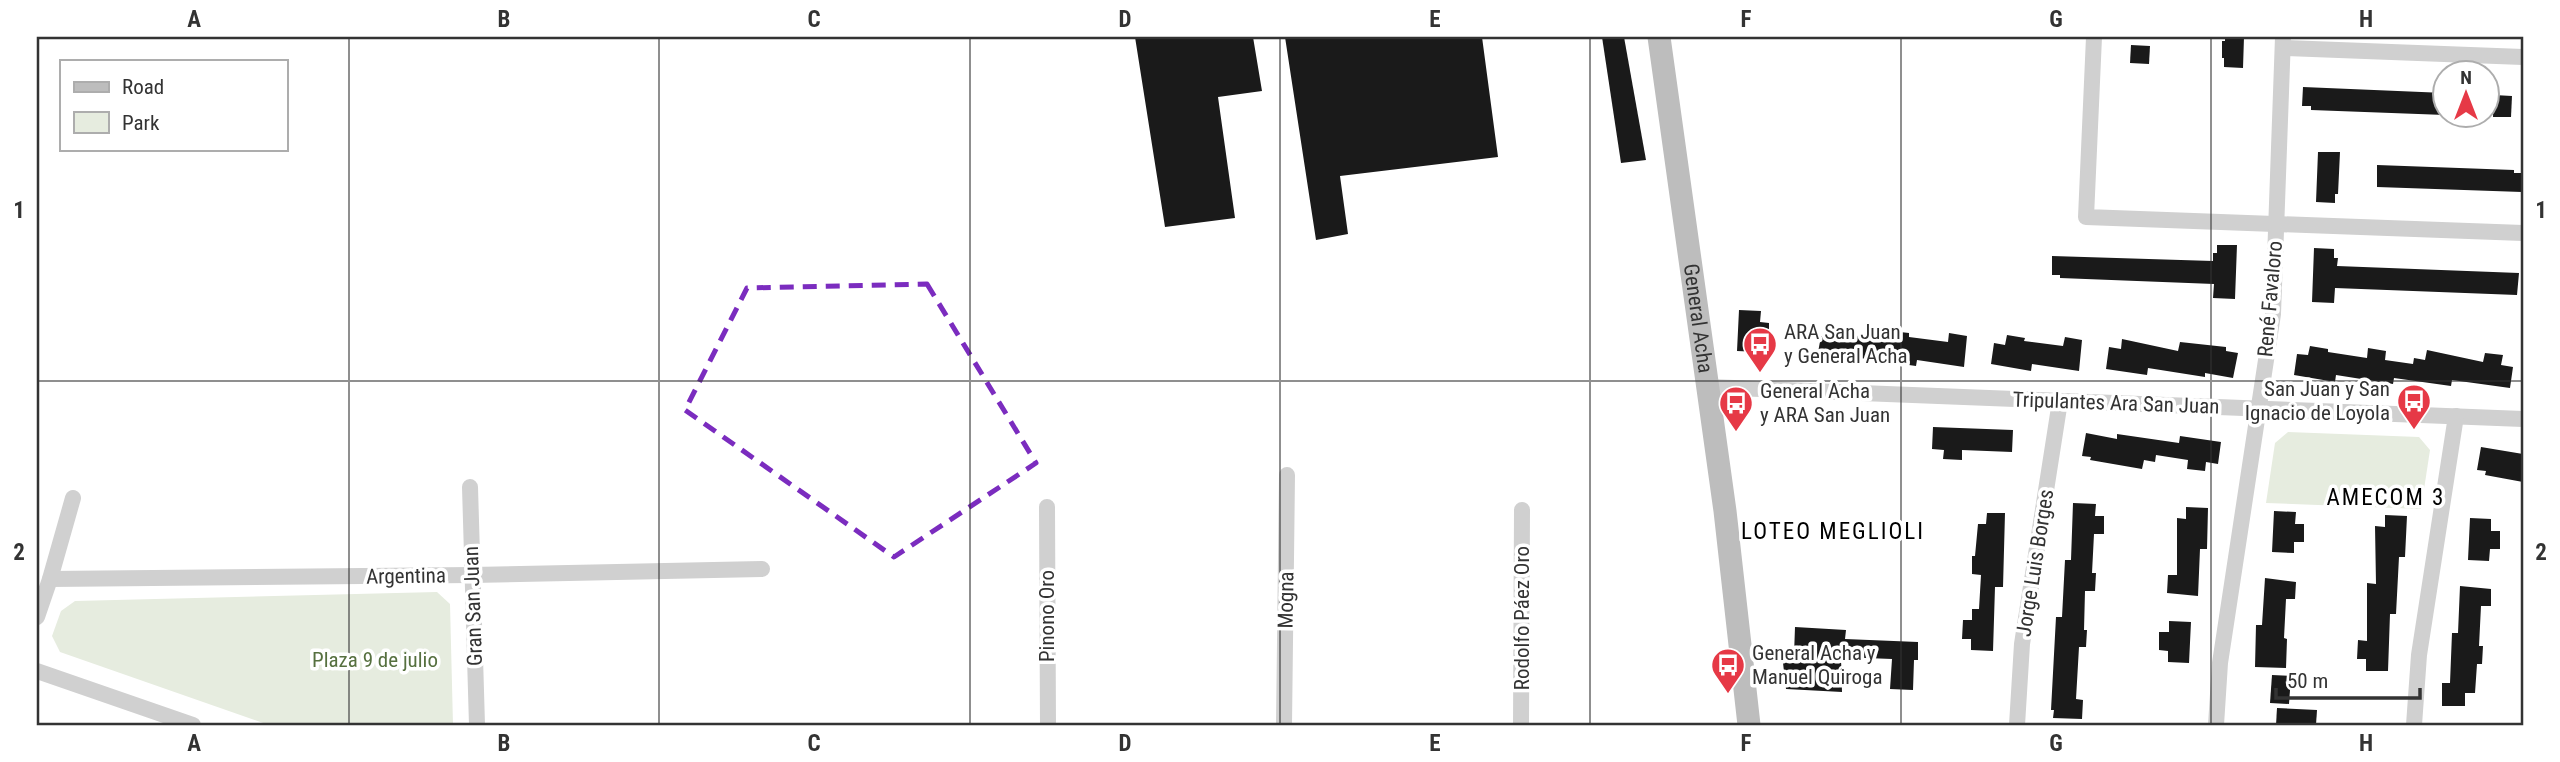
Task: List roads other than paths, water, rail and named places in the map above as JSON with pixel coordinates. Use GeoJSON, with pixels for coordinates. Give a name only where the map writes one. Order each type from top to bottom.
{"type":"FeatureCollection","features":[{"type":"Feature","properties":{"kind":"main road","name":"General Acha"},"geometry":{"type":"LineString","coordinates":[[1659,37],[1725,512],[1749,725]]}},
{"type":"Feature","properties":{"kind":"street"},"geometry":{"type":"LineString","coordinates":[[2094,37],[2086,217],[2523,233]]}},
{"type":"Feature","properties":{"kind":"street"},"geometry":{"type":"LineString","coordinates":[[2283,42],[2523,57]]}},
{"type":"Feature","properties":{"kind":"street","name":"René Favaloro"},"geometry":{"type":"LineString","coordinates":[[2216,725],[2220,663],[2273,314],[2283,42]]}},
{"type":"Feature","properties":{"kind":"street","name":"Tripulantes Ara San Juan"},"geometry":{"type":"LineString","coordinates":[[1708,387],[2523,419]]}},
{"type":"Feature","properties":{"kind":"street","name":"Jorge Luis Borges"},"geometry":{"type":"LineString","coordinates":[[2017,725],[2022,644],[2060,401]]}},
{"type":"Feature","properties":{"kind":"street"},"geometry":{"type":"LineString","coordinates":[[2414,725],[2419,655],[2456,416]]}},
{"type":"Feature","properties":{"kind":"street","name":"Mogna"},"geometry":{"type":"LineString","coordinates":[[1284,725],[1287,475]]}},
{"type":"Feature","properties":{"kind":"street","name":"Gran San Juan"},"geometry":{"type":"LineString","coordinates":[[470,487],[477,725]]}},
{"type":"Feature","properties":{"kind":"street"},"geometry":{"type":"LineString","coordinates":[[37,617],[74,498]]}},
{"type":"Feature","properties":{"kind":"street","name":"Pinono Oro"},"geometry":{"type":"LineString","coordinates":[[1047,507],[1048,725]]}},
{"type":"Feature","properties":{"kind":"street","name":"Rodolfo Páez Oro"},"geometry":{"type":"LineString","coordinates":[[1521,725],[1522,510]]}},
{"type":"Feature","properties":{"kind":"street","name":"Argentina"},"geometry":{"type":"LineString","coordinates":[[50,579],[762,569]]}},
{"type":"Feature","properties":{"kind":"street"},"geometry":{"type":"LineString","coordinates":[[37,671],[193,725]]}},
{"type":"Feature","properties":{"kind":"place","name":"ARA San Juan y General Acha"},"geometry":{"type":"Point","coordinates":[1760,374]}},
{"type":"Feature","properties":{"kind":"place","name":"San Juan y San Ignacio de Loyola"},"geometry":{"type":"Point","coordinates":[2414,431]}},
{"type":"Feature","properties":{"kind":"place","name":"General Acha y ARA San Juan"},"geometry":{"type":"Point","coordinates":[1736,433]}},
{"type":"Feature","properties":{"kind":"place","name":"General Acha y Manuel Quiroga"},"geometry":{"type":"Point","coordinates":[1728,695]}},
{"type":"Feature","properties":{"kind":"district","name":"AMECOM 3"},"geometry":{"type":"Point","coordinates":[2386,497]}},
{"type":"Feature","properties":{"kind":"district","name":"LOTEO MEGLIOLI"},"geometry":{"type":"Point","coordinates":[1833,531]}},
{"type":"Feature","properties":{"kind":"park label","name":"Plaza 9 de julio"},"geometry":{"type":"Point","coordinates":[375,660]}}]}
